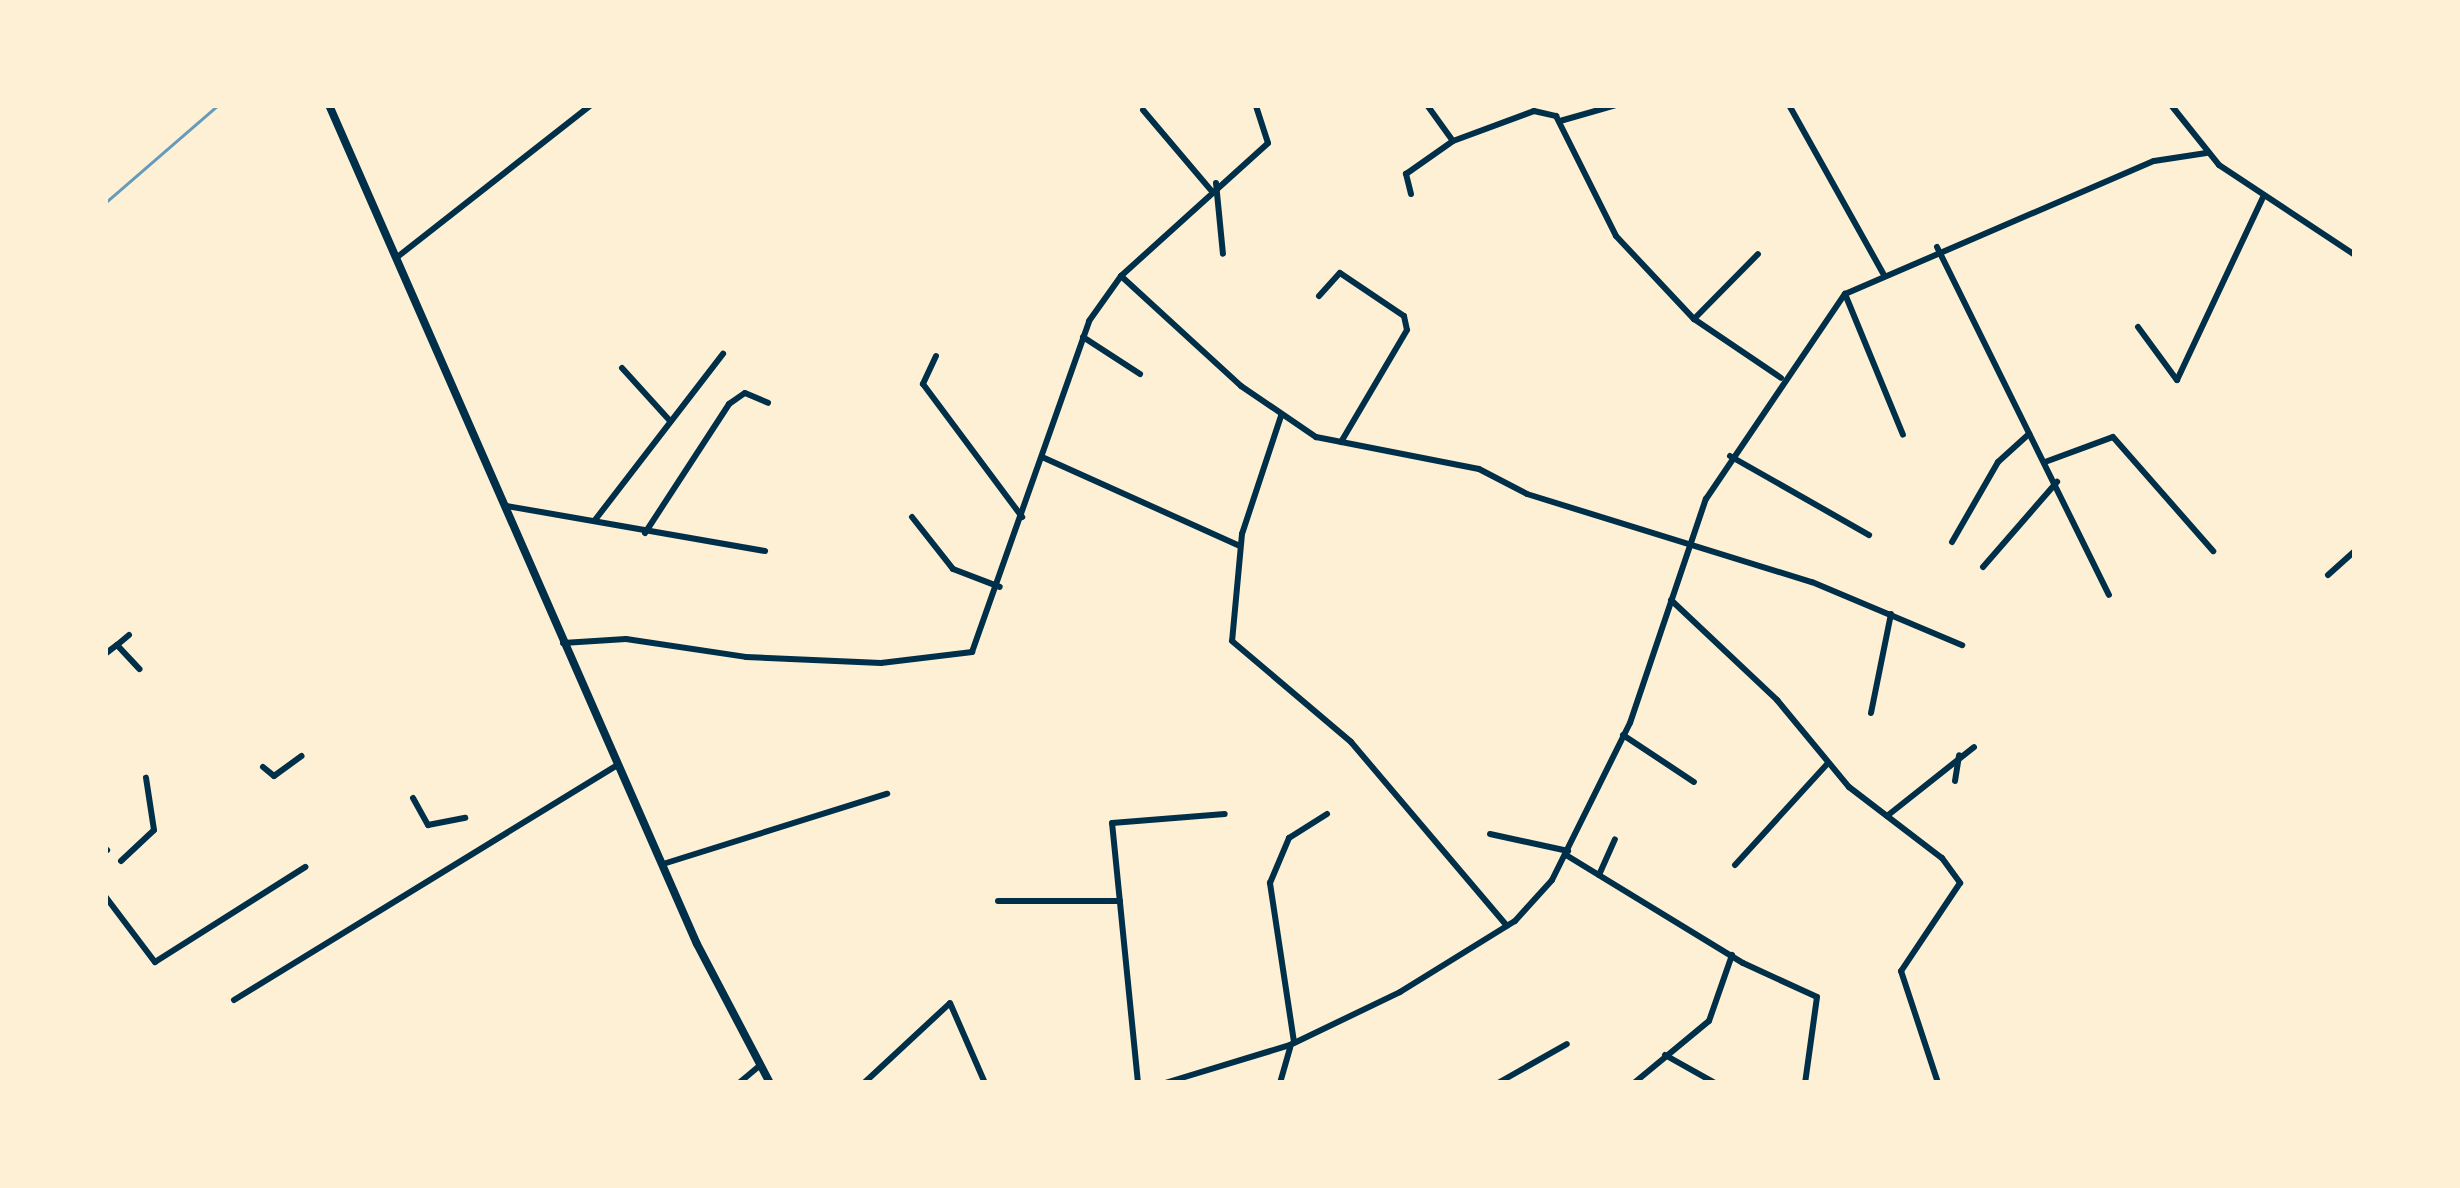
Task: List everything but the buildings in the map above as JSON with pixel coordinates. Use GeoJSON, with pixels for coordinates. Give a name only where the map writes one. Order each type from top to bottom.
{"type":"FeatureCollection","features":[{"type":"Feature","properties":{"kind":"street"},"geometry":{"type":"LineString","coordinates":[[328,105],[507,506],[562,644],[770,1083]]}},
{"type":"Feature","properties":{"kind":"street"},"geometry":{"type":"LineString","coordinates":[[396,258],[591,105]]}},
{"type":"Feature","properties":{"kind":"street"},"geometry":{"type":"LineString","coordinates":[[562,644],[626,639],[811,661],[958,659],[981,638],[1098,297],[1213,186],[1271,139],[1256,105]]}},
{"type":"Feature","properties":{"kind":"street"},"geometry":{"type":"LineString","coordinates":[[1427,105],[1453,141]]}},
{"type":"Feature","properties":{"kind":"street"},"geometry":{"type":"LineString","coordinates":[[1560,121],[1616,105]]}},
{"type":"Feature","properties":{"kind":"street"},"geometry":{"type":"LineString","coordinates":[[1789,105],[1883,273]]}},
{"type":"Feature","properties":{"kind":"street"},"geometry":{"type":"LineString","coordinates":[[2171,105],[2206,154],[2263,197],[2355,256]]}},
{"type":"Feature","properties":{"kind":"street"},"geometry":{"type":"LineString","coordinates":[[1143,110],[1213,186],[1223,254]]}},
{"type":"Feature","properties":{"kind":"street"},"geometry":{"type":"LineString","coordinates":[[1411,194],[1406,174],[1453,141],[1542,110],[1560,121],[1590,198],[1694,319],[1780,378]]}},
{"type":"Feature","properties":{"kind":"street"},"geometry":{"type":"LineString","coordinates":[[1165,1083],[1292,1044],[1507,926],[1567,853],[1623,735],[1671,600],[1688,538],[1730,456],[1780,378],[1845,294],[1938,247],[2154,161],[2206,154]]}},
{"type":"Feature","properties":{"kind":"street"},"geometry":{"type":"LineString","coordinates":[[2138,327],[2177,380],[2263,197]]}},
{"type":"Feature","properties":{"kind":"street"},"geometry":{"type":"LineString","coordinates":[[1938,247],[2029,434],[2058,482],[2108,595]]}},
{"type":"Feature","properties":{"kind":"street"},"geometry":{"type":"LineString","coordinates":[[1694,319],[1758,254]]}},
{"type":"Feature","properties":{"kind":"street"},"geometry":{"type":"LineString","coordinates":[[1320,296],[1340,273],[1404,316],[1406,330],[1341,442]]}},
{"type":"Feature","properties":{"kind":"street"},"geometry":{"type":"LineString","coordinates":[[1120,276],[1281,416],[1341,442],[1479,469],[1527,494],[1688,538],[1891,614],[1962,646]]}},
{"type":"Feature","properties":{"kind":"street"},"geometry":{"type":"LineString","coordinates":[[1845,294],[1903,435]]}},
{"type":"Feature","properties":{"kind":"street"},"geometry":{"type":"LineString","coordinates":[[1082,338],[1140,374]]}},
{"type":"Feature","properties":{"kind":"street"},"geometry":{"type":"LineString","coordinates":[[594,521],[723,354]]}},
{"type":"Feature","properties":{"kind":"street"},"geometry":{"type":"LineString","coordinates":[[936,356],[923,384],[1023,518]]}},
{"type":"Feature","properties":{"kind":"street"},"geometry":{"type":"LineString","coordinates":[[622,368],[670,421]]}},
{"type":"Feature","properties":{"kind":"street"},"geometry":{"type":"LineString","coordinates":[[645,533],[729,404],[745,393],[768,403]]}},
{"type":"Feature","properties":{"kind":"street"},"geometry":{"type":"LineString","coordinates":[[1281,416],[1240,546],[1232,641],[1351,742],[1507,926]]}},
{"type":"Feature","properties":{"kind":"street"},"geometry":{"type":"LineString","coordinates":[[1952,542],[1998,462],[2029,434]]}},
{"type":"Feature","properties":{"kind":"street"},"geometry":{"type":"LineString","coordinates":[[2045,462],[2113,437],[2213,552]]}},
{"type":"Feature","properties":{"kind":"street"},"geometry":{"type":"LineString","coordinates":[[1730,456],[1869,535]]}},
{"type":"Feature","properties":{"kind":"street"},"geometry":{"type":"LineString","coordinates":[[1042,458],[1240,546]]}},
{"type":"Feature","properties":{"kind":"street"},"geometry":{"type":"LineString","coordinates":[[1983,567],[2058,482]]}},
{"type":"Feature","properties":{"kind":"street"},"geometry":{"type":"LineString","coordinates":[[507,506],[765,551]]}},
{"type":"Feature","properties":{"kind":"street"},"geometry":{"type":"LineString","coordinates":[[912,517],[953,570],[1000,587]]}},
{"type":"Feature","properties":{"kind":"street"},"geometry":{"type":"LineString","coordinates":[[2328,575],[2355,551]]}},
{"type":"Feature","properties":{"kind":"street"},"geometry":{"type":"LineString","coordinates":[[1671,600],[1778,700],[1828,763],[1960,884],[1901,970],[1938,1083]]}},
{"type":"Feature","properties":{"kind":"street"},"geometry":{"type":"LineString","coordinates":[[1871,713],[1891,614]]}},
{"type":"Feature","properties":{"kind":"street"},"geometry":{"type":"LineString","coordinates":[[105,654],[129,635]]}},
{"type":"Feature","properties":{"kind":"street"},"geometry":{"type":"LineString","coordinates":[[117,645],[139,669]]}},
{"type":"Feature","properties":{"kind":"street"},"geometry":{"type":"LineString","coordinates":[[1623,735],[1694,782]]}},
{"type":"Feature","properties":{"kind":"street"},"geometry":{"type":"LineString","coordinates":[[1887,816],[1958,754],[1974,747]]}},
{"type":"Feature","properties":{"kind":"street"},"geometry":{"type":"LineString","coordinates":[[1955,781],[1958,754]]}},
{"type":"Feature","properties":{"kind":"street"},"geometry":{"type":"LineString","coordinates":[[263,767],[274,776],[302,756]]}},
{"type":"Feature","properties":{"kind":"street"},"geometry":{"type":"LineString","coordinates":[[1734,866],[1828,763]]}},
{"type":"Feature","properties":{"kind":"street"},"geometry":{"type":"LineString","coordinates":[[234,1000],[617,765]]}},
{"type":"Feature","properties":{"kind":"street"},"geometry":{"type":"LineString","coordinates":[[121,861],[154,830],[146,778]]}},
{"type":"Feature","properties":{"kind":"street"},"geometry":{"type":"LineString","coordinates":[[663,864],[887,794]]}},
{"type":"Feature","properties":{"kind":"street"},"geometry":{"type":"LineString","coordinates":[[413,798],[428,825],[465,818]]}},
{"type":"Feature","properties":{"kind":"street"},"geometry":{"type":"LineString","coordinates":[[1138,1083],[1112,824],[1225,814]]}},
{"type":"Feature","properties":{"kind":"street"},"geometry":{"type":"LineString","coordinates":[[1280,1083],[1292,1044],[1270,884],[1289,838],[1327,814]]}},
{"type":"Feature","properties":{"kind":"street"},"geometry":{"type":"LineString","coordinates":[[1490,834],[1567,853],[1732,955],[1818,996],[1805,1083]]}},
{"type":"Feature","properties":{"kind":"street"},"geometry":{"type":"LineString","coordinates":[[1599,874],[1616,839]]}},
{"type":"Feature","properties":{"kind":"street"},"geometry":{"type":"LineString","coordinates":[[105,896],[155,962],[305,866]]}},
{"type":"Feature","properties":{"kind":"street"},"geometry":{"type":"LineString","coordinates":[[998,901],[1120,900]]}},
{"type":"Feature","properties":{"kind":"street"},"geometry":{"type":"LineString","coordinates":[[1634,1083],[1716,1010],[1732,955]]}},
{"type":"Feature","properties":{"kind":"street"},"geometry":{"type":"LineString","coordinates":[[864,1083],[950,1002],[985,1083]]}},
{"type":"Feature","properties":{"kind":"street"},"geometry":{"type":"LineString","coordinates":[[1498,1083],[1567,1044]]}},
{"type":"Feature","properties":{"kind":"street"},"geometry":{"type":"LineString","coordinates":[[1665,1055],[1715,1083]]}},
{"type":"Feature","properties":{"kind":"street"},"geometry":{"type":"LineString","coordinates":[[738,1083],[760,1066]]}},
{"type":"Feature","properties":{"kind":"waterway"},"geometry":{"type":"LineString","coordinates":[[105,203],[218,105]]}}]}
